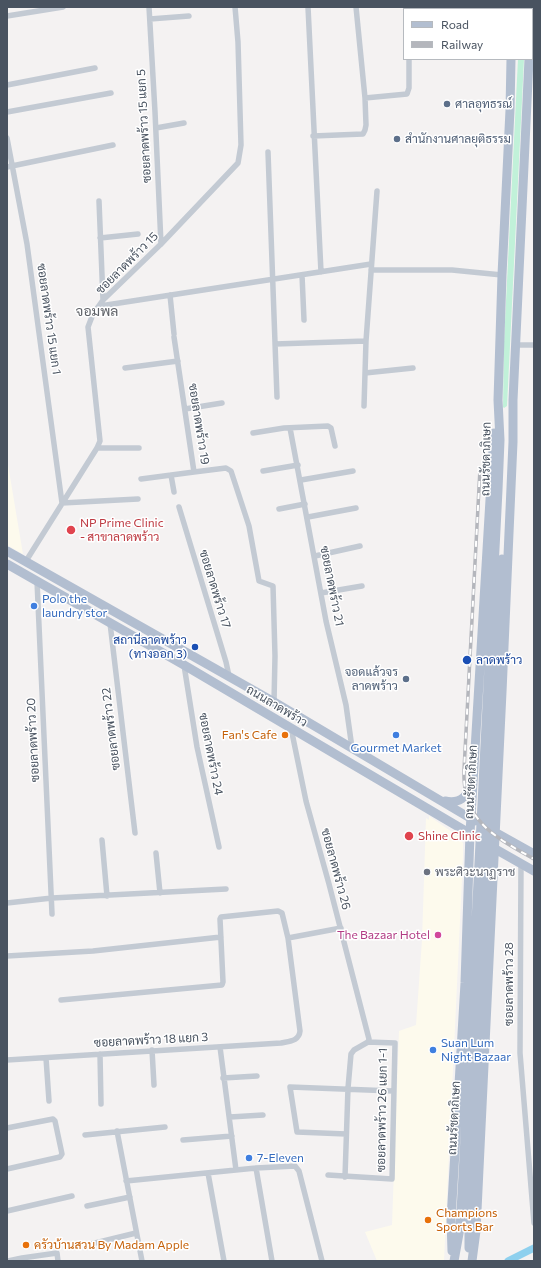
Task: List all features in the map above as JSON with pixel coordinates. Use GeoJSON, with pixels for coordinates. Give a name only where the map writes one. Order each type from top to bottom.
{"type":"FeatureCollection","features":[{"type":"Feature","properties":{"kind":"main road","name":"ถนนรัชดาภิเษก"},"geometry":{"type":"LineString","coordinates":[[453,1261],[451,1219],[466,960],[470,833],[483,638],[493,446],[498,400],[511,60]]}},
{"type":"Feature","properties":{"kind":"main road","name":"ถนนรัชดาภิเษก"},"geometry":{"type":"LineString","coordinates":[[471,1261],[476,1232],[486,1026],[529,60]]}},
{"type":"Feature","properties":{"kind":"main road","name":"ถนนรัชดาภิเษก"},"geometry":{"type":"LineString","coordinates":[[498,400],[502,490]]}},
{"type":"Feature","properties":{"kind":"main road","name":"ถนนรัชดาภิเษก"},"geometry":{"type":"LineString","coordinates":[[453,1261],[460,1228],[467,1176],[502,490],[513,400]]}},
{"type":"Feature","properties":{"kind":"main road","name":"ถนนลาดพร้าว"},"geometry":{"type":"LineString","coordinates":[[7,551],[229,676],[495,833],[534,854]]}},
{"type":"Feature","properties":{"kind":"main road"},"geometry":{"type":"LineString","coordinates":[[20,571],[26,561]]}},
{"type":"Feature","properties":{"kind":"main road","name":"ถนนลาดพร้าว"},"geometry":{"type":"LineString","coordinates":[[7,564],[184,664],[534,871]]}},
{"type":"Feature","properties":{"kind":"main road"},"geometry":{"type":"LineString","coordinates":[[37,581],[44,571]]}},
{"type":"Feature","properties":{"kind":"main road"},"geometry":{"type":"LineString","coordinates":[[483,638],[486,645],[495,646],[499,644],[504,637]]}},
{"type":"Feature","properties":{"kind":"main road"},"geometry":{"type":"LineString","coordinates":[[480,688],[481,695],[484,700],[498,699],[502,692]]}},
{"type":"Feature","properties":{"kind":"main road"},"geometry":{"type":"LineString","coordinates":[[443,801],[456,802],[462,799],[470,790],[474,778]]}},
{"type":"Feature","properties":{"kind":"main road"},"geometry":{"type":"LineString","coordinates":[[466,960],[470,954],[481,953],[484,954],[489,961]]}},
{"type":"Feature","properties":{"kind":"main road"},"geometry":{"type":"LineString","coordinates":[[462,1024],[467,1018],[478,1016],[486,1026]]}},
{"type":"Feature","properties":{"kind":"main road","name":"ถนนรัชดาภิเษก"},"geometry":{"type":"LineString","coordinates":[[467,1176],[471,1261]]}},
{"type":"Feature","properties":{"kind":"street"},"geometry":{"type":"LineString","coordinates":[[7,16],[63,7]]}},
{"type":"Feature","properties":{"kind":"street","name":"ซอยลาดพร้าว 15 แยก 5"},"geometry":{"type":"LineString","coordinates":[[149,7],[161,244]]}},
{"type":"Feature","properties":{"kind":"street","name":"ซอยลาดพร้าว 15"},"geometry":{"type":"LineString","coordinates":[[26,561],[97,448],[100,438],[88,327],[92,314],[100,306],[103,300],[161,244],[238,163],[241,145],[238,42],[235,7]]}},
{"type":"Feature","properties":{"kind":"street"},"geometry":{"type":"LineString","coordinates":[[308,7],[321,272]]}},
{"type":"Feature","properties":{"kind":"street"},"geometry":{"type":"LineString","coordinates":[[314,136],[363,134],[366,130],[366,98],[356,7]]}},
{"type":"Feature","properties":{"kind":"street"},"geometry":{"type":"LineString","coordinates":[[150,19],[189,16]]}},
{"type":"Feature","properties":{"kind":"street"},"geometry":{"type":"LineString","coordinates":[[366,98],[407,94],[409,88],[409,60]]}},
{"type":"Feature","properties":{"kind":"street"},"geometry":{"type":"LineString","coordinates":[[7,85],[95,68]]}},
{"type":"Feature","properties":{"kind":"street"},"geometry":{"type":"LineString","coordinates":[[7,112],[111,92]]}},
{"type":"Feature","properties":{"kind":"street"},"geometry":{"type":"LineString","coordinates":[[156,128],[184,123]]}},
{"type":"Feature","properties":{"kind":"street","name":"ซอยลาดพร้าว 15 แยก 1"},"geometry":{"type":"LineString","coordinates":[[7,138],[10,166],[28,244],[62,503]]}},
{"type":"Feature","properties":{"kind":"street"},"geometry":{"type":"LineString","coordinates":[[10,166],[113,145]]}},
{"type":"Feature","properties":{"kind":"street"},"geometry":{"type":"LineString","coordinates":[[268,152],[277,397]]}},
{"type":"Feature","properties":{"kind":"street"},"geometry":{"type":"LineString","coordinates":[[364,406],[366,341],[377,191]]}},
{"type":"Feature","properties":{"kind":"street"},"geometry":{"type":"LineString","coordinates":[[99,201],[103,300]]}},
{"type":"Feature","properties":{"kind":"street"},"geometry":{"type":"LineString","coordinates":[[100,238],[138,234]]}},
{"type":"Feature","properties":{"kind":"street"},"geometry":{"type":"LineString","coordinates":[[100,306],[321,272],[371,267],[452,270],[502,275]]}},
{"type":"Feature","properties":{"kind":"street"},"geometry":{"type":"LineString","coordinates":[[302,275],[304,320]]}},
{"type":"Feature","properties":{"kind":"street","name":"ซอยลาดพร้าว 19"},"geometry":{"type":"LineString","coordinates":[[170,295],[174,336],[194,472],[226,468],[231,471],[249,526],[259,581],[273,586],[275,656],[274,702]]}},
{"type":"Feature","properties":{"kind":"street"},"geometry":{"type":"LineString","coordinates":[[275,344],[366,341]]}},
{"type":"Feature","properties":{"kind":"street"},"geometry":{"type":"LineString","coordinates":[[516,345],[534,345]]}},
{"type":"Feature","properties":{"kind":"street"},"geometry":{"type":"LineString","coordinates":[[125,368],[178,361]]}},
{"type":"Feature","properties":{"kind":"street"},"geometry":{"type":"LineString","coordinates":[[365,373],[413,368]]}},
{"type":"Feature","properties":{"kind":"street"},"geometry":{"type":"LineString","coordinates":[[185,409],[222,403]]}},
{"type":"Feature","properties":{"kind":"street"},"geometry":{"type":"LineString","coordinates":[[253,433],[290,428],[329,426],[331,428],[335,446]]}},
{"type":"Feature","properties":{"kind":"street","name":"ซอยลาดพร้าว 21"},"geometry":{"type":"LineString","coordinates":[[290,428],[308,517],[326,621],[346,705],[352,748]]}},
{"type":"Feature","properties":{"kind":"street"},"geometry":{"type":"LineString","coordinates":[[97,448],[138,448]]}},
{"type":"Feature","properties":{"kind":"street"},"geometry":{"type":"LineString","coordinates":[[263,470],[298,465]]}},
{"type":"Feature","properties":{"kind":"street"},"geometry":{"type":"LineString","coordinates":[[301,480],[353,471]]}},
{"type":"Feature","properties":{"kind":"street"},"geometry":{"type":"LineString","coordinates":[[141,479],[194,472]]}},
{"type":"Feature","properties":{"kind":"street"},"geometry":{"type":"LineString","coordinates":[[171,475],[174,492]]}},
{"type":"Feature","properties":{"kind":"street"},"geometry":{"type":"LineString","coordinates":[[62,503],[138,499]]}},
{"type":"Feature","properties":{"kind":"street"},"geometry":{"type":"LineString","coordinates":[[279,509],[305,504]]}},
{"type":"Feature","properties":{"kind":"street","name":"ซอยลาดพร้าว 17"},"geometry":{"type":"LineString","coordinates":[[179,507],[229,676]]}},
{"type":"Feature","properties":{"kind":"street"},"geometry":{"type":"LineString","coordinates":[[308,517],[356,508]]}},
{"type":"Feature","properties":{"kind":"street"},"geometry":{"type":"LineString","coordinates":[[315,556],[360,546]]}},
{"type":"Feature","properties":{"kind":"street","name":"ซอยลาดพร้าว 20"},"geometry":{"type":"LineString","coordinates":[[37,581],[52,914]]}},
{"type":"Feature","properties":{"kind":"street"},"geometry":{"type":"LineString","coordinates":[[321,593],[362,586]]}},
{"type":"Feature","properties":{"kind":"street","name":"ซอยลาดพร้าว 22"},"geometry":{"type":"LineString","coordinates":[[110,622],[135,833]]}},
{"type":"Feature","properties":{"kind":"street","name":"ซอยลาดพร้าว 24"},"geometry":{"type":"LineString","coordinates":[[184,664],[197,747],[219,847]]}},
{"type":"Feature","properties":{"kind":"street","name":"ซอยลาดพร้าว 26"},"geometry":{"type":"LineString","coordinates":[[288,938],[341,928],[306,801],[291,728]]}},
{"type":"Feature","properties":{"kind":"street"},"geometry":{"type":"LineString","coordinates":[[102,840],[107,896]]}},
{"type":"Feature","properties":{"kind":"street"},"geometry":{"type":"LineString","coordinates":[[156,853],[160,893]]}},
{"type":"Feature","properties":{"kind":"street","name":"ซอยลาดพร้าว 28"},"geometry":{"type":"LineString","coordinates":[[521,863],[520,1053],[534,1223]]}},
{"type":"Feature","properties":{"kind":"street"},"geometry":{"type":"LineString","coordinates":[[7,903],[52,898],[226,890]]}},
{"type":"Feature","properties":{"kind":"street"},"geometry":{"type":"LineString","coordinates":[[61,1000],[222,985],[221,937],[219,920],[221,917],[278,911],[282,912],[288,938],[300,1036],[297,1039],[281,1043],[220,1047]]}},
{"type":"Feature","properties":{"kind":"street"},"geometry":{"type":"LineString","coordinates":[[328,1175],[345,1177],[348,1088],[352,1052],[368,1042],[369,1039],[341,928]]}},
{"type":"Feature","properties":{"kind":"street"},"geometry":{"type":"LineString","coordinates":[[7,956],[93,951],[221,937]]}},
{"type":"Feature","properties":{"kind":"street","name":"ซอยลาดพร้าว 26 แยก 1-1"},"geometry":{"type":"LineString","coordinates":[[345,1177],[392,1179],[395,1043],[368,1042]]}},
{"type":"Feature","properties":{"kind":"street","name":"ซอยลาดพร้าว 18 แยก 3"},"geometry":{"type":"LineString","coordinates":[[7,1060],[220,1047],[236,1170]]}},
{"type":"Feature","properties":{"kind":"street"},"geometry":{"type":"LineString","coordinates":[[152,1050],[154,1085]]}},
{"type":"Feature","properties":{"kind":"street"},"geometry":{"type":"LineString","coordinates":[[100,1054],[102,1104]]}},
{"type":"Feature","properties":{"kind":"street"},"geometry":{"type":"LineString","coordinates":[[46,1058],[49,1101]]}},
{"type":"Feature","properties":{"kind":"street"},"geometry":{"type":"LineString","coordinates":[[224,1078],[257,1076]]}},
{"type":"Feature","properties":{"kind":"street"},"geometry":{"type":"LineString","coordinates":[[346,1134],[297,1132],[289,1088],[291,1086],[393,1091]]}},
{"type":"Feature","properties":{"kind":"street"},"geometry":{"type":"LineString","coordinates":[[230,1117],[263,1115]]}},
{"type":"Feature","properties":{"kind":"street"},"geometry":{"type":"LineString","coordinates":[[7,1128],[53,1119],[55,1121],[62,1154],[60,1157],[7,1169]]}},
{"type":"Feature","properties":{"kind":"street"},"geometry":{"type":"LineString","coordinates":[[84,1135],[165,1127]]}},
{"type":"Feature","properties":{"kind":"street"},"geometry":{"type":"LineString","coordinates":[[117,1131],[142,1261]]}},
{"type":"Feature","properties":{"kind":"street"},"geometry":{"type":"LineString","coordinates":[[183,1140],[232,1136]]}},
{"type":"Feature","properties":{"kind":"street"},"geometry":{"type":"LineString","coordinates":[[126,1181],[256,1168],[295,1166],[298,1168],[322,1261]]}},
{"type":"Feature","properties":{"kind":"street"},"geometry":{"type":"LineString","coordinates":[[256,1168],[272,1261]]}},
{"type":"Feature","properties":{"kind":"street"},"geometry":{"type":"LineString","coordinates":[[208,1173],[224,1261]]}},
{"type":"Feature","properties":{"kind":"street"},"geometry":{"type":"LineString","coordinates":[[8,1208],[72,1196]]}},
{"type":"Feature","properties":{"kind":"street"},"geometry":{"type":"LineString","coordinates":[[87,1206],[130,1197]]}},
{"type":"Feature","properties":{"kind":"street"},"geometry":{"type":"LineString","coordinates":[[90,1244],[136,1233]]}},
{"type":"Feature","properties":{"kind":"street"},"geometry":{"type":"LineString","coordinates":[[8,1261],[22,1260],[57,1252],[58,1261]]}},
{"type":"Feature","properties":{"kind":"shaded area"},"geometry":{"type":"Polygon","coordinates":[[[7,459],[23,554],[7,545],[7,459]]]}},
{"type":"Feature","properties":{"kind":"shaded area","name":"Suan Lum Night Bazaar"},"geometry":{"type":"Polygon","coordinates":[[[429,816],[459,837],[463,843],[444,1261],[377,1261],[365,1232],[392,1225],[399,1031],[416,1025],[422,940],[426,818],[429,820],[429,816]]]}},
{"type":"Feature","properties":{"kind":"green space"},"geometry":{"type":"Polygon","coordinates":[[[518,60],[524,60],[507,406],[504,408],[504,342],[518,60]]]}},
{"type":"Feature","properties":{"kind":"waterway"},"geometry":{"type":"LineString","coordinates":[[508,1261],[534,1248]]}},
{"type":"Feature","properties":{"kind":"railway"},"geometry":{"type":"LineString","coordinates":[[480,469],[464,770],[465,788],[475,815],[484,825],[494,835],[534,859]]}},
{"type":"Feature","properties":{"kind":"place","name":"ศาลอุทธรณ์"},"geometry":{"type":"Point","coordinates":[447,104]}},
{"type":"Feature","properties":{"kind":"place","name":"สำนักงานศาลยุติธรรม"},"geometry":{"type":"Point","coordinates":[397,139]}},
{"type":"Feature","properties":{"kind":"place","name":"NP Prime Clinic - สาขาลาดพร้าว"},"geometry":{"type":"Point","coordinates":[71,530]}},
{"type":"Feature","properties":{"kind":"place","name":"Polo the laundry stor"},"geometry":{"type":"Point","coordinates":[34,606]}},
{"type":"Feature","properties":{"kind":"place","name":"สถานีลาดพร้าว (ทางออก 3)"},"geometry":{"type":"Point","coordinates":[195,647]}},
{"type":"Feature","properties":{"kind":"place","name":"ลาดพร้าว"},"geometry":{"type":"Point","coordinates":[467,660]}},
{"type":"Feature","properties":{"kind":"place","name":"จอดแล้วจร ลาดพร้าว"},"geometry":{"type":"Point","coordinates":[406,679]}},
{"type":"Feature","properties":{"kind":"place","name":"Fan's Cafe"},"geometry":{"type":"Point","coordinates":[285,735]}},
{"type":"Feature","properties":{"kind":"place","name":"Gourmet Market"},"geometry":{"type":"Point","coordinates":[396,735]}},
{"type":"Feature","properties":{"kind":"place","name":"Shine Clinic"},"geometry":{"type":"Point","coordinates":[409,836]}},
{"type":"Feature","properties":{"kind":"place","name":"พระศิวะนาฏราช"},"geometry":{"type":"Point","coordinates":[427,872]}},
{"type":"Feature","properties":{"kind":"place","name":"The Bazaar Hotel"},"geometry":{"type":"Point","coordinates":[438,935]}},
{"type":"Feature","properties":{"kind":"place","name":"Suan Lum Night Bazaar"},"geometry":{"type":"Point","coordinates":[433,1050]}},
{"type":"Feature","properties":{"kind":"place","name":"7-Eleven"},"geometry":{"type":"Point","coordinates":[249,1158]}},
{"type":"Feature","properties":{"kind":"place","name":"Champions Sports Bar"},"geometry":{"type":"Point","coordinates":[428,1220]}},
{"type":"Feature","properties":{"kind":"place","name":"ครัวบ้านสวน By Madam Apple"},"geometry":{"type":"Point","coordinates":[26,1245]}},
{"type":"Feature","properties":{"kind":"district","name":"จอมพล"},"geometry":{"type":"Point","coordinates":[97,311]}}]}
